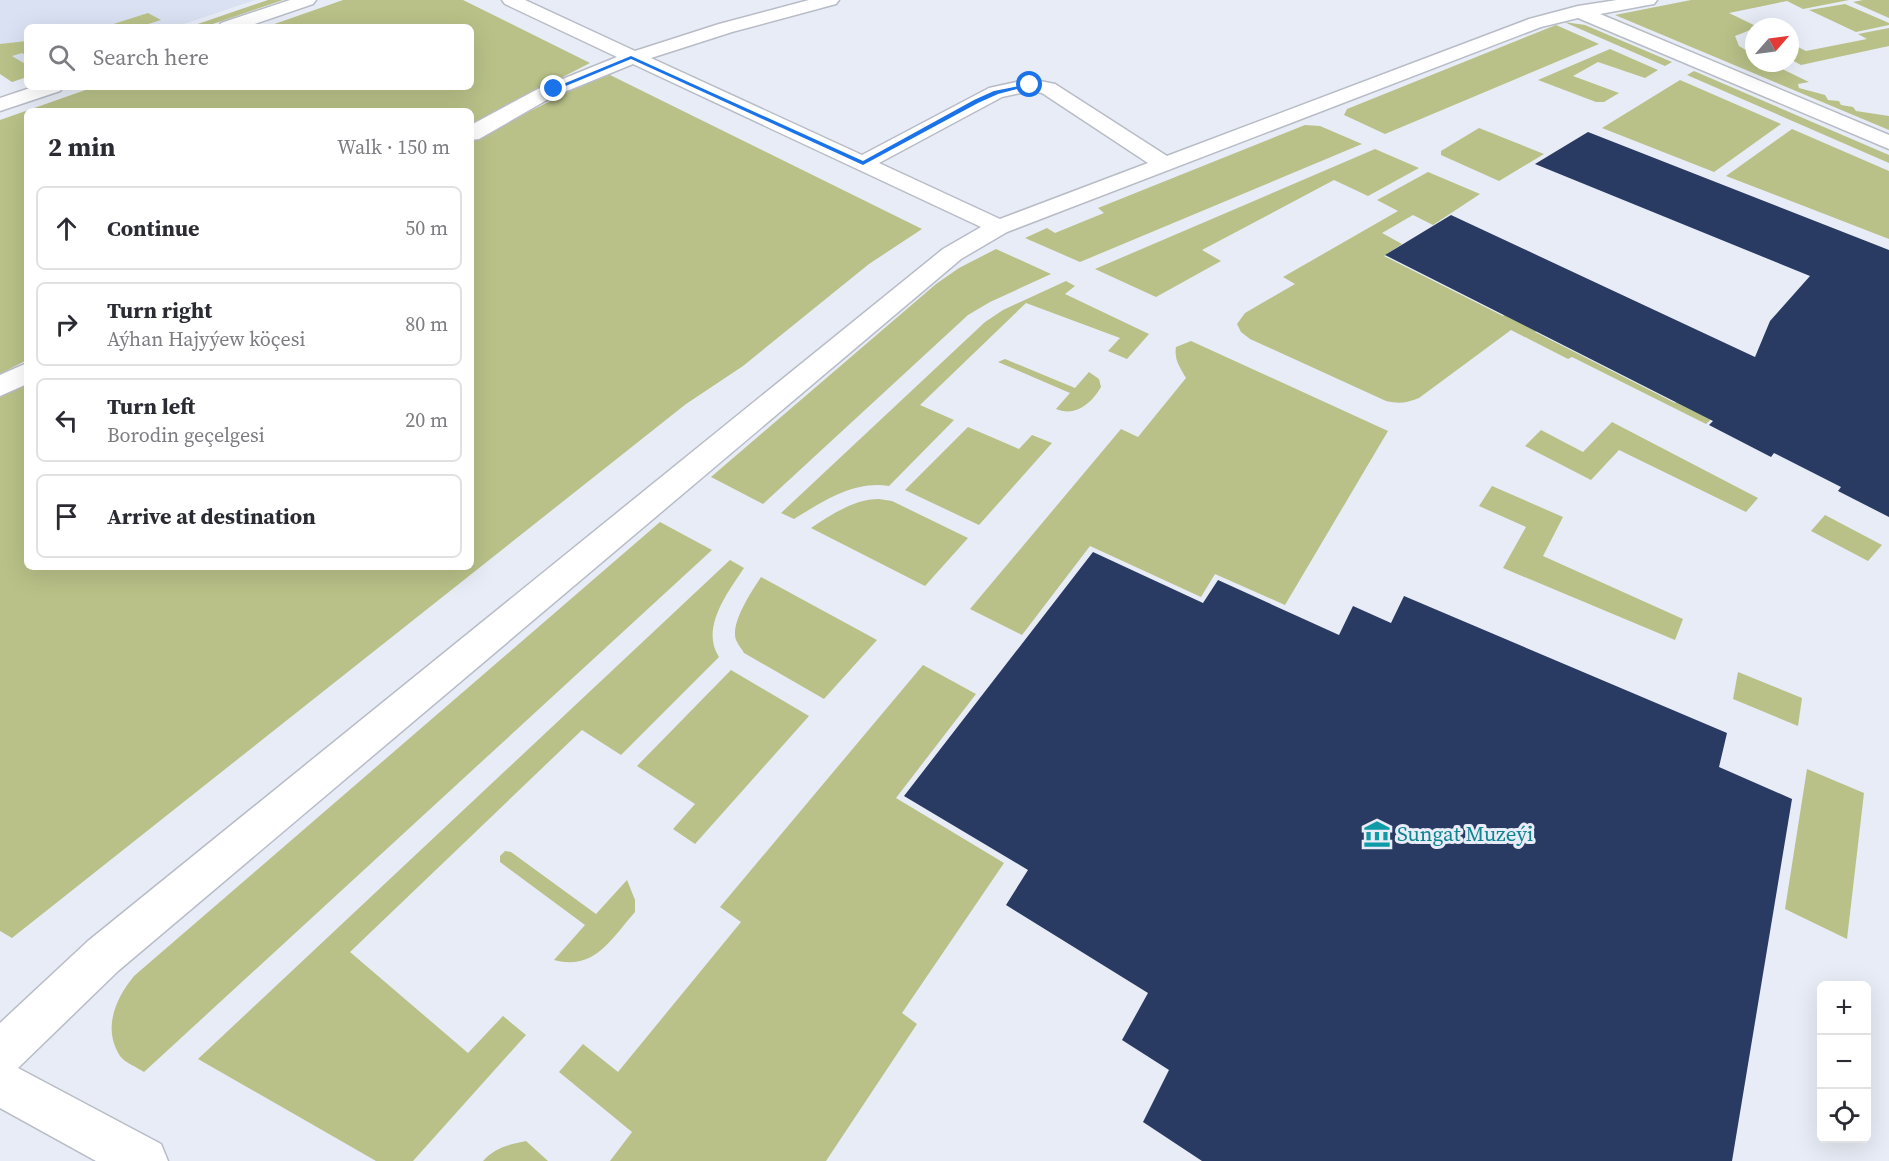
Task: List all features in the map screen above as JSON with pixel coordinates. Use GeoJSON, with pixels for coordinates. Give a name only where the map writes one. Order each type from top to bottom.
{"type":"FeatureCollection","features":[{"type":"Feature","properties":{"kind":"street"},"geometry":{"type":"LineString","coordinates":[[237,24],[307,0]]}},
{"type":"Feature","properties":{"kind":"street"},"geometry":{"type":"LineString","coordinates":[[511,0],[999,227]]}},
{"type":"Feature","properties":{"kind":"street"},"geometry":{"type":"LineString","coordinates":[[474,132],[554,89],[631,57],[719,29],[830,0]]}},
{"type":"Feature","properties":{"kind":"street"},"geometry":{"type":"LineString","coordinates":[[1551,0],[1889,143]]}},
{"type":"Feature","properties":{"kind":"street"},"geometry":{"type":"LineString","coordinates":[[0,1054],[112,948],[882,309],[952,254],[999,227],[1535,23],[1579,12],[1648,0]]}},
{"type":"Feature","properties":{"kind":"street"},"geometry":{"type":"LineString","coordinates":[[863,163],[976,101],[996,92],[1030,85],[1048,88],[1165,164]]}},
{"type":"Feature","properties":{"kind":"street"},"geometry":{"type":"LineString","coordinates":[[0,105],[44,90]]}},
{"type":"Feature","properties":{"kind":"street"},"geometry":{"type":"LineString","coordinates":[[0,387],[24,374]]}},
{"type":"Feature","properties":{"kind":"street"},"geometry":{"type":"LineString","coordinates":[[0,1083],[144,1161]]}},
{"type":"Feature","properties":{"kind":"shaded area"},"geometry":{"type":"Polygon","coordinates":[[[0,0],[255,0],[184,24],[24,24],[24,78],[12,82],[0,74],[0,0]]]}},
{"type":"Feature","properties":{"kind":"green space"},"geometry":{"type":"Polygon","coordinates":[[[268,0],[283,0],[213,24],[198,24],[268,0]]]}},
{"type":"Feature","properties":{"kind":"green space"},"geometry":{"type":"Polygon","coordinates":[[[343,0],[463,0],[590,63],[474,122],[474,108],[34,108],[85,90],[474,90],[474,24],[275,24],[343,0]]]}},
{"type":"Feature","properties":{"kind":"green space"},"geometry":{"type":"Polygon","coordinates":[[[1691,0],[1849,0],[1803,9],[1787,1],[1729,13],[1745,21],[1745,32],[1735,36],[1739,46],[1745,50],[1745,70],[1615,15],[1691,0]]]}},
{"type":"Feature","properties":{"kind":"green space"},"geometry":{"type":"Polygon","coordinates":[[[1889,0],[1889,18],[1853,2],[1889,0]]]}},
{"type":"Feature","properties":{"kind":"green space"},"geometry":{"type":"Polygon","coordinates":[[[1845,4],[1889,23],[1889,25],[1856,32],[1809,10],[1845,4]]]}},
{"type":"Feature","properties":{"kind":"green space"},"geometry":{"type":"Polygon","coordinates":[[[148,13],[161,20],[148,24],[113,24],[148,13]]]}},
{"type":"Feature","properties":{"kind":"green space"},"geometry":{"type":"Polygon","coordinates":[[[1564,22],[1585,25],[1672,62],[1665,66],[1564,22]]]}},
{"type":"Feature","properties":{"kind":"green space"},"geometry":{"type":"Polygon","coordinates":[[[1556,25],[1599,44],[1385,134],[1344,115],[1347,109],[1556,25]]]}},
{"type":"Feature","properties":{"kind":"green space"},"geometry":{"type":"Polygon","coordinates":[[[1889,28],[1889,46],[1799,64],[1799,48],[1806,51],[1867,39],[1858,34],[1889,28]]]}},
{"type":"Feature","properties":{"kind":"green space"},"geometry":{"type":"Polygon","coordinates":[[[24,41],[24,54],[12,56],[24,63],[24,78],[12,82],[0,74],[0,44],[24,41]]]}},
{"type":"Feature","properties":{"kind":"green space"},"geometry":{"type":"Polygon","coordinates":[[[1610,49],[1658,70],[1645,78],[1598,62],[1573,76],[1619,93],[1604,102],[1596,102],[1538,80],[1610,49]]]}},
{"type":"Feature","properties":{"kind":"green space"},"geometry":{"type":"Polygon","coordinates":[[[1694,71],[1889,155],[1889,163],[1687,75],[1694,71]]]}},
{"type":"Feature","properties":{"kind":"green space"},"geometry":{"type":"Polygon","coordinates":[[[1751,72],[1788,72],[1809,82],[1798,84],[1799,88],[1825,95],[1828,100],[1839,101],[1841,105],[1853,107],[1856,111],[1889,116],[1889,130],[1751,72]]]}},
{"type":"Feature","properties":{"kind":"green space"},"geometry":{"type":"Polygon","coordinates":[[[606,73],[922,229],[869,264],[743,366],[686,404],[12,938],[0,931],[0,397],[24,384],[24,570],[474,570],[474,139],[606,73]]]}},
{"type":"Feature","properties":{"kind":"green space"},"geometry":{"type":"Polygon","coordinates":[[[1680,80],[1781,124],[1714,172],[1602,128],[1680,80]]]}},
{"type":"Feature","properties":{"kind":"green space"},"geometry":{"type":"Polygon","coordinates":[[[24,112],[24,362],[0,374],[0,120],[24,112]]]}},
{"type":"Feature","properties":{"kind":"green space"},"geometry":{"type":"Polygon","coordinates":[[[1305,125],[1320,126],[1362,144],[1080,262],[1025,238],[1047,228],[1055,233],[1104,213],[1098,208],[1305,125]]]}},
{"type":"Feature","properties":{"kind":"green space"},"geometry":{"type":"Polygon","coordinates":[[[1479,128],[1544,154],[1499,181],[1441,155],[1441,151],[1479,128]]]}},
{"type":"Feature","properties":{"kind":"green space"},"geometry":{"type":"Polygon","coordinates":[[[1792,129],[1889,171],[1889,239],[1726,176],[1792,129]]]}},
{"type":"Feature","properties":{"kind":"green space"},"geometry":{"type":"Polygon","coordinates":[[[1375,149],[1419,168],[1368,196],[1334,180],[1202,250],[1221,261],[1156,297],[1095,269],[1375,149]]]}},
{"type":"Feature","properties":{"kind":"green space"},"geometry":{"type":"Polygon","coordinates":[[[1428,172],[1480,194],[1433,225],[1413,215],[1382,233],[1402,244],[1384,256],[1503,316],[1522,303],[1553,318],[1535,332],[1675,403],[1692,387],[1727,405],[1706,424],[1572,357],[1568,359],[1511,330],[1419,398],[1411,401],[1391,402],[1250,339],[1241,332],[1237,324],[1245,313],[1295,284],[1283,277],[1398,211],[1377,200],[1428,172]]]}},
{"type":"Feature","properties":{"kind":"green space"},"geometry":{"type":"Polygon","coordinates":[[[996,249],[1051,274],[990,302],[968,315],[763,504],[711,477],[936,284],[959,268],[996,249]]]}},
{"type":"Feature","properties":{"kind":"green space"},"geometry":{"type":"Polygon","coordinates":[[[1066,281],[1075,286],[1065,294],[1149,334],[1127,359],[1108,351],[1120,338],[1026,303],[920,405],[954,420],[889,486],[863,486],[851,489],[794,519],[781,513],[985,322],[1003,310],[1066,281]]]}},
{"type":"Feature","properties":{"kind":"green space"},"geometry":{"type":"Polygon","coordinates":[[[1191,341],[1388,431],[1285,605],[1215,574],[1201,597],[1090,546],[1022,635],[970,609],[1121,429],[1138,437],[1186,378],[1177,360],[1176,347],[1191,341]]]}},
{"type":"Feature","properties":{"kind":"green space"},"geometry":{"type":"Polygon","coordinates":[[[1005,359],[1075,388],[1089,372],[1099,379],[1101,387],[1087,404],[1076,410],[1056,409],[1070,393],[998,362],[1005,359]]]}},
{"type":"Feature","properties":{"kind":"green space"},"geometry":{"type":"Polygon","coordinates":[[[1612,422],[1758,498],[1746,512],[1619,450],[1591,480],[1525,446],[1541,430],[1583,452],[1612,422]]]}},
{"type":"Feature","properties":{"kind":"green space"},"geometry":{"type":"Polygon","coordinates":[[[968,427],[1019,449],[1032,435],[1052,443],[979,525],[905,490],[968,427]]]}},
{"type":"Feature","properties":{"kind":"green space"},"geometry":{"type":"Polygon","coordinates":[[[1492,486],[1563,517],[1543,556],[1683,619],[1675,640],[1503,568],[1526,527],[1479,506],[1492,486]]]}},
{"type":"Feature","properties":{"kind":"green space"},"geometry":{"type":"Polygon","coordinates":[[[879,499],[892,501],[968,538],[925,586],[811,528],[852,505],[879,499]]]}},
{"type":"Feature","properties":{"kind":"green space"},"geometry":{"type":"Polygon","coordinates":[[[1825,515],[1882,545],[1868,561],[1811,531],[1825,515]]]}},
{"type":"Feature","properties":{"kind":"green space"},"geometry":{"type":"Polygon","coordinates":[[[660,522],[712,550],[144,1072],[120,1056],[112,1035],[112,1024],[117,1004],[134,976],[660,522]]]}},
{"type":"Feature","properties":{"kind":"green space"},"geometry":{"type":"Polygon","coordinates":[[[730,560],[744,568],[724,599],[714,622],[714,646],[719,657],[621,755],[582,730],[350,952],[468,1053],[503,1016],[526,1035],[413,1161],[376,1161],[198,1059],[730,560]]]}},
{"type":"Feature","properties":{"kind":"green space"},"geometry":{"type":"Polygon","coordinates":[[[761,577],[877,640],[824,699],[744,653],[737,642],[735,633],[739,616],[761,577]]]}},
{"type":"Feature","properties":{"kind":"green space"},"geometry":{"type":"Polygon","coordinates":[[[923,665],[976,694],[896,798],[1004,863],[902,1013],[917,1024],[826,1161],[610,1161],[632,1132],[559,1072],[583,1044],[618,1072],[741,922],[720,907],[923,665]]]}},
{"type":"Feature","properties":{"kind":"green space"},"geometry":{"type":"Polygon","coordinates":[[[731,670],[809,716],[695,844],[673,829],[695,804],[637,766],[731,670]]]}},
{"type":"Feature","properties":{"kind":"green space"},"geometry":{"type":"Polygon","coordinates":[[[1738,672],[1802,698],[1798,726],[1733,699],[1738,672]]]}},
{"type":"Feature","properties":{"kind":"green space"},"geometry":{"type":"Polygon","coordinates":[[[1807,769],[1864,793],[1847,939],[1785,909],[1807,769]]]}},
{"type":"Feature","properties":{"kind":"green space"},"geometry":{"type":"Polygon","coordinates":[[[505,851],[511,852],[596,914],[627,880],[635,900],[635,912],[610,942],[591,957],[581,961],[554,960],[585,925],[500,862],[500,856],[505,851]]]}},
{"type":"Feature","properties":{"kind":"green space"},"geometry":{"type":"Polygon","coordinates":[[[526,1141],[548,1161],[483,1161],[497,1150],[526,1141]]]}},
{"type":"Feature","properties":{"kind":"building"},"geometry":{"type":"Polygon","coordinates":[[[1588,132],[1889,250],[1889,517],[1838,491],[1841,487],[1774,453],[1771,457],[1709,425],[1713,421],[1385,255],[1451,215],[1755,357],[1770,321],[1810,276],[1535,164],[1588,132]]]}},
{"type":"Feature","properties":{"kind":"building","name":"Sungat Muzeýi"},"geometry":{"type":"Polygon","coordinates":[[[1093,552],[1203,603],[1218,580],[1339,635],[1353,606],[1391,623],[1404,596],[1727,733],[1719,767],[1792,799],[1732,1161],[1202,1161],[1143,1122],[1169,1070],[1122,1040],[1148,993],[1006,905],[1028,870],[904,796],[1093,552]]]}},
{"type":"Feature","properties":{"kind":"place","name":"Sungat Muzeýi"},"geometry":{"type":"Point","coordinates":[1377,834]}},
{"type":"Feature","properties":{"kind":"route"},"geometry":{"type":"LineString","coordinates":[[554,89],[631,57],[863,163],[976,101],[996,92],[1030,85]]}}]}
